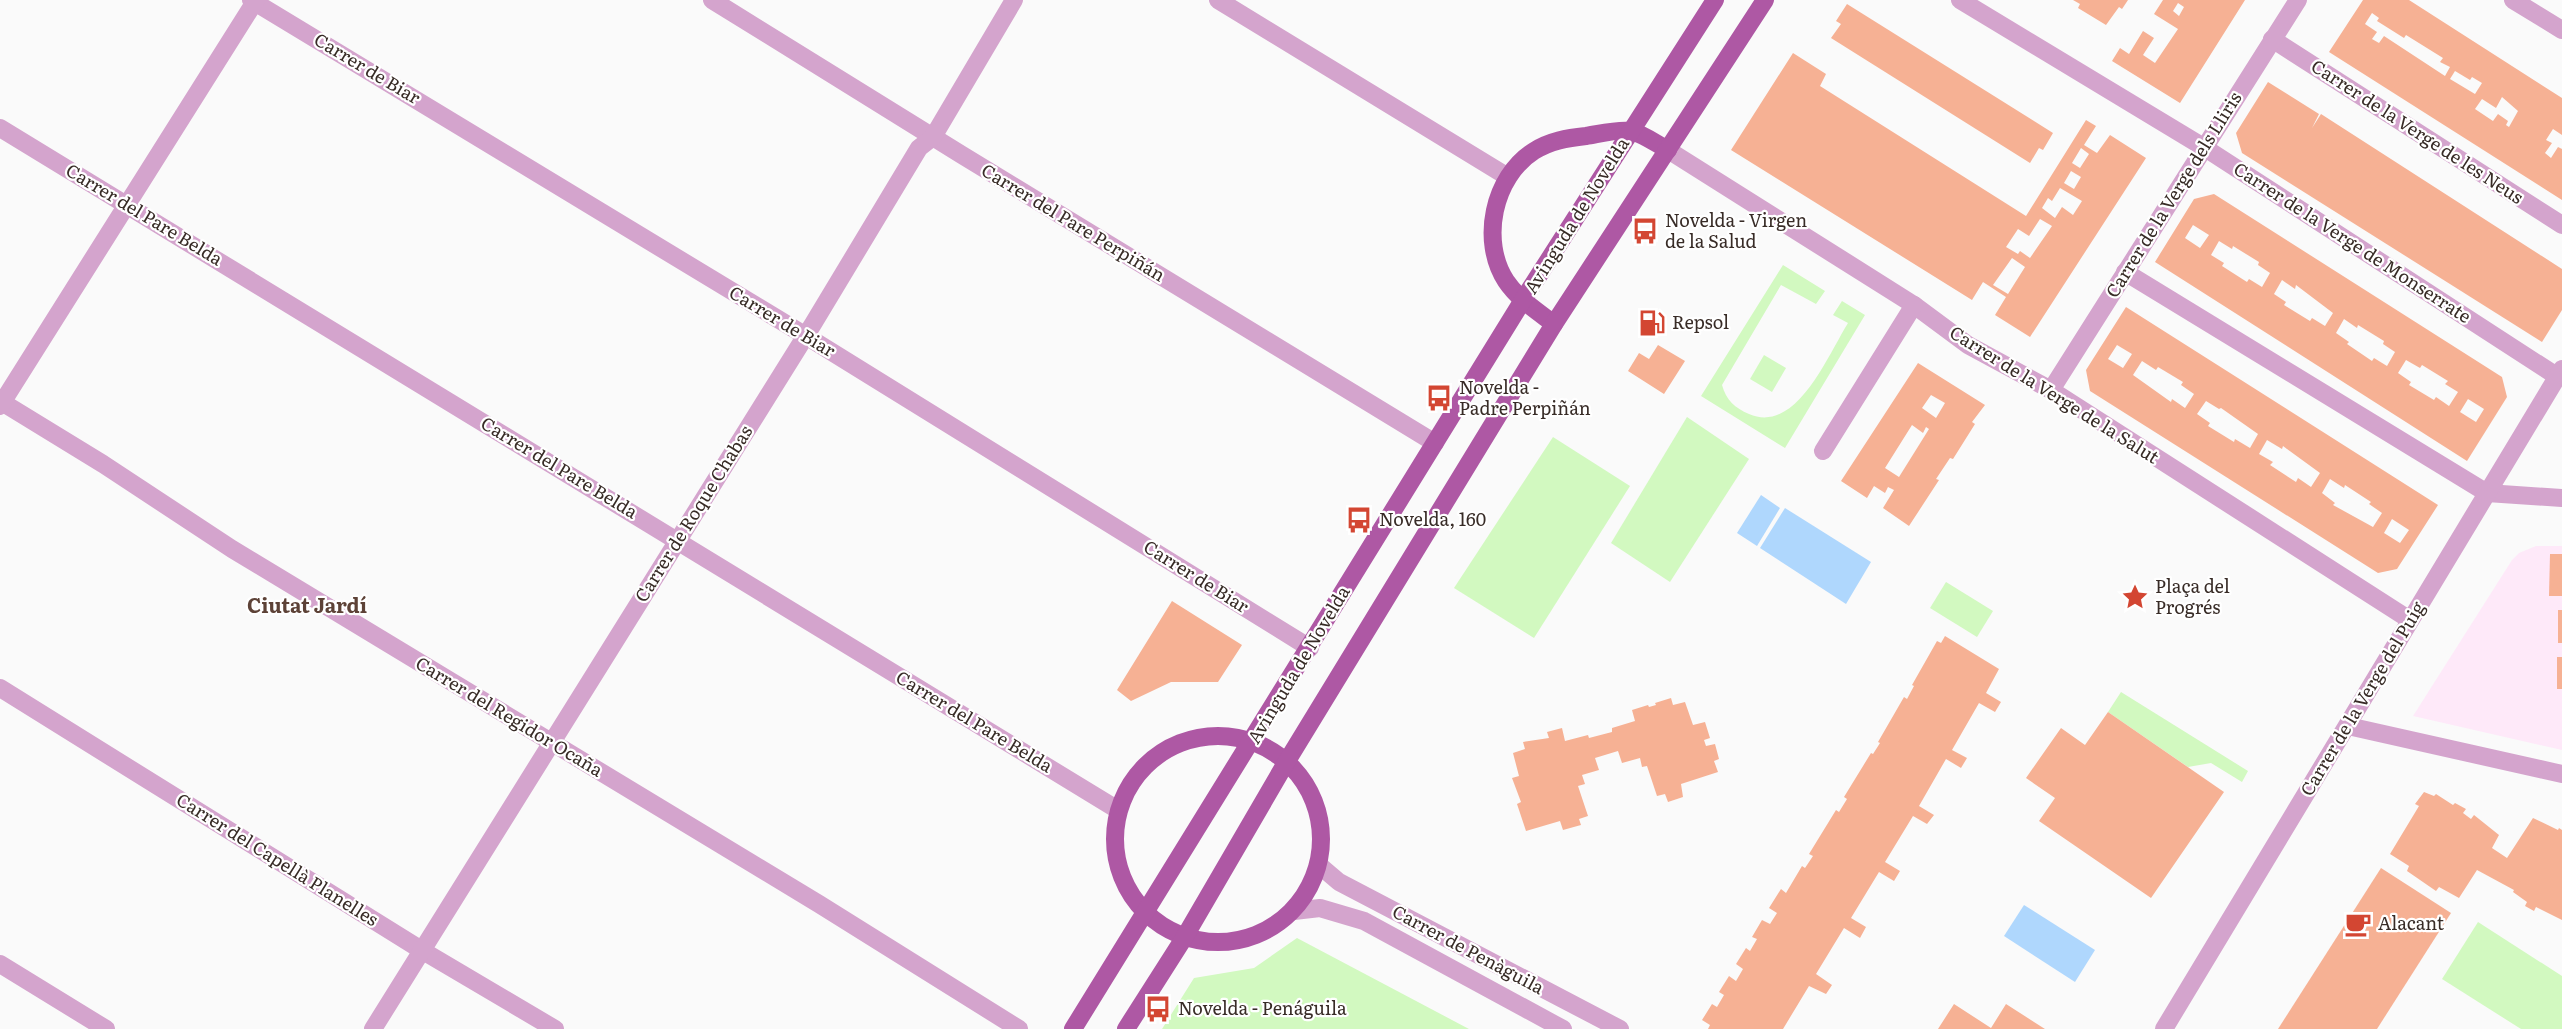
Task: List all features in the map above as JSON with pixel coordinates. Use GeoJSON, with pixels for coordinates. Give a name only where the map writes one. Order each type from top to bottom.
{"type":"FeatureCollection","features":[{"type":"Feature","properties":{"kind":"main road","name":"Avinguda de Novelda"},"geometry":{"type":"LineString","coordinates":[[1073,1029],[1253,741],[1523,300],[1715,0]]}},
{"type":"Feature","properties":{"kind":"main road","name":"Avinguda de Novelda"},"geometry":{"type":"LineString","coordinates":[[1126,1029],[1184,938],[1287,761],[1554,324],[1765,0]]}},
{"type":"Feature","properties":{"kind":"main road","name":"Avinguda de Novelda"},"geometry":{"type":"LineString","coordinates":[[1554,324],[1523,300],[1506,280],[1497,261],[1492,239],[1494,210],[1508,177],[1533,152],[1560,138],[1630,131],[1668,150]]}},
{"type":"Feature","properties":{"kind":"main road"},"geometry":{"type":"LineString","coordinates":[[1211,735],[1253,741],[1287,761],[1310,790],[1322,825],[1319,865],[1309,891],[1294,911],[1264,933],[1213,943],[1184,938],[1145,912],[1130,893],[1118,867],[1114,837],[1118,810],[1139,770],[1172,745],[1211,735]]}},
{"type":"Feature","properties":{"kind":"street","name":"Carrer del Pare Perpiñán"},"geometry":{"type":"LineString","coordinates":[[712,0],[1435,443]]}},
{"type":"Feature","properties":{"kind":"street","name":"Carrer de Roque Chabas"},"geometry":{"type":"LineString","coordinates":[[373,1029],[806,336],[919,148],[933,137],[1014,0]]}},
{"type":"Feature","properties":{"kind":"street"},"geometry":{"type":"LineString","coordinates":[[1218,0],[1508,177]]}},
{"type":"Feature","properties":{"kind":"street","name":"Carrer de la Verge de Monserrate"},"geometry":{"type":"LineString","coordinates":[[1960,0],[2205,148],[2560,373]]}},
{"type":"Feature","properties":{"kind":"street","name":"Carrer de la Verge dels Lliris"},"geometry":{"type":"LineString","coordinates":[[2051,390],[2298,0]]}},
{"type":"Feature","properties":{"kind":"street"},"geometry":{"type":"LineString","coordinates":[[2513,0],[2562,30]]}},
{"type":"Feature","properties":{"kind":"street"},"geometry":{"type":"LineString","coordinates":[[1,403],[254,1]]}},
{"type":"Feature","properties":{"kind":"street","name":"Carrer de Biar"},"geometry":{"type":"LineString","coordinates":[[254,1],[806,336],[1310,648]]}},
{"type":"Feature","properties":{"kind":"street","name":"Carrer de la Verge de les Neus"},"geometry":{"type":"LineString","coordinates":[[2272,39],[2562,225]]}},
{"type":"Feature","properties":{"kind":"street","name":"Carrer del Pare Belda"},"geometry":{"type":"LineString","coordinates":[[0,128],[1118,810]]}},
{"type":"Feature","properties":{"kind":"street","name":"Carrer de la Verge de la Salut"},"geometry":{"type":"LineString","coordinates":[[1668,150],[1914,305],[1968,345],[2051,390],[2410,620]]}},
{"type":"Feature","properties":{"kind":"street"},"geometry":{"type":"LineString","coordinates":[[2125,272],[2487,493],[2562,498]]}},
{"type":"Feature","properties":{"kind":"street"},"geometry":{"type":"LineString","coordinates":[[1823,451],[1914,305]]}},
{"type":"Feature","properties":{"kind":"street","name":"Carrer de la Verge del Puig"},"geometry":{"type":"LineString","coordinates":[[2164,1029],[2560,373]]}},
{"type":"Feature","properties":{"kind":"street","name":"Carrer del Regidor Ocaña"},"geometry":{"type":"LineString","coordinates":[[1,403],[103,464],[232,549],[1019,1029]]}},
{"type":"Feature","properties":{"kind":"street","name":"Carrer del Capellà Planelles"},"geometry":{"type":"LineString","coordinates":[[0,688],[423,951],[555,1029]]}},
{"type":"Feature","properties":{"kind":"street"},"geometry":{"type":"LineString","coordinates":[[2348,726],[2562,774]]}},
{"type":"Feature","properties":{"kind":"street","name":"Carrer de Penàguila"},"geometry":{"type":"LineString","coordinates":[[1319,865],[1339,882],[1620,1029]]}},
{"type":"Feature","properties":{"kind":"street","name":"Carrer de Penàguila"},"geometry":{"type":"LineString","coordinates":[[1294,911],[1320,908],[1364,921],[1563,1029]]}},
{"type":"Feature","properties":{"kind":"street"},"geometry":{"type":"LineString","coordinates":[[0,964],[106,1029]]}},
{"type":"Feature","properties":{"kind":"shaded area"},"geometry":{"type":"Polygon","coordinates":[[[2536,546],[2562,546],[2562,750],[2413,716],[2512,560],[2519,553],[2536,546]]]}},
{"type":"Feature","properties":{"kind":"green space"},"geometry":{"type":"Polygon","coordinates":[[[1783,265],[1825,291],[1816,304],[1781,285],[1722,385],[1729,399],[1739,409],[1749,414],[1766,417],[1781,413],[1796,403],[1809,388],[1848,323],[1833,315],[1842,301],[1865,315],[1785,448],[1701,396],[1783,265]]]}},
{"type":"Feature","properties":{"kind":"green space"},"geometry":{"type":"Polygon","coordinates":[[[1764,355],[1786,368],[1772,392],[1750,379],[1764,355]]]}},
{"type":"Feature","properties":{"kind":"green space"},"geometry":{"type":"Polygon","coordinates":[[[1687,417],[1749,459],[1670,582],[1611,543],[1687,417]]]}},
{"type":"Feature","properties":{"kind":"green space"},"geometry":{"type":"Polygon","coordinates":[[[1553,437],[1630,486],[1534,638],[1454,588],[1553,437]]]}},
{"type":"Feature","properties":{"kind":"green space"},"geometry":{"type":"Polygon","coordinates":[[[1946,582],[1993,611],[1977,637],[1930,608],[1946,582]]]}},
{"type":"Feature","properties":{"kind":"green space"},"geometry":{"type":"Polygon","coordinates":[[[2121,692],[2248,771],[2242,782],[2211,763],[2188,767],[2108,712],[2121,692]]]}},
{"type":"Feature","properties":{"kind":"green space"},"geometry":{"type":"Polygon","coordinates":[[[2478,922],[2562,976],[2562,1029],[2521,1029],[2442,979],[2478,922]]]}},
{"type":"Feature","properties":{"kind":"green space"},"geometry":{"type":"Polygon","coordinates":[[[1297,938],[1469,1029],[1162,1029],[1194,978],[1254,968],[1297,938]]]}},
{"type":"Feature","properties":{"kind":"water"},"geometry":{"type":"Polygon","coordinates":[[[1761,495],[1780,508],[1757,546],[1737,533],[1761,495]]]}},
{"type":"Feature","properties":{"kind":"water"},"geometry":{"type":"Polygon","coordinates":[[[1785,508],[1871,562],[1846,604],[1760,548],[1785,508]]]}},
{"type":"Feature","properties":{"kind":"water"},"geometry":{"type":"Polygon","coordinates":[[[2024,905],[2095,950],[2075,982],[2004,936],[2024,905]]]}},
{"type":"Feature","properties":{"kind":"building"},"geometry":{"type":"Polygon","coordinates":[[[2073,0],[2128,0],[2122,9],[2119,7],[2106,25],[2078,8],[2080,4],[2073,0]]]}},
{"type":"Feature","properties":{"kind":"building"},"geometry":{"type":"Polygon","coordinates":[[[2163,0],[2245,0],[2180,103],[2112,61],[2120,48],[2129,54],[2143,31],[2154,38],[2143,55],[2155,63],[2178,29],[2154,14],[2163,0]],[[2178,3],[2173,11],[2179,16],[2184,7],[2178,3]]]}},
{"type":"Feature","properties":{"kind":"building"},"geometry":{"type":"Polygon","coordinates":[[[2363,0],[2409,0],[2562,98],[2562,135],[2553,129],[2546,140],[2552,143],[2545,153],[2551,158],[2558,147],[2562,149],[2562,200],[2329,52],[2363,0]],[[2372,13],[2365,24],[2377,32],[2372,39],[2379,43],[2384,36],[2445,76],[2450,67],[2440,62],[2443,58],[2406,35],[2404,38],[2377,21],[2379,18],[2372,13]],[[2455,71],[2450,79],[2475,94],[2482,83],[2472,77],[2470,80],[2455,71]],[[2502,97],[2496,108],[2482,99],[2475,109],[2493,121],[2498,114],[2508,121],[2506,125],[2509,127],[2518,111],[2502,97]]]}},
{"type":"Feature","properties":{"kind":"building"},"geometry":{"type":"Polygon","coordinates":[[[1847,4],[2053,133],[2043,150],[2039,148],[2030,163],[1831,38],[1841,24],[1836,21],[1847,4]]]}},
{"type":"Feature","properties":{"kind":"building"},"geometry":{"type":"Polygon","coordinates":[[[1793,53],[1826,74],[1820,86],[2026,216],[2086,120],[2096,126],[2084,145],[2097,153],[2110,135],[2146,158],[2030,337],[1995,315],[2006,297],[1983,282],[1972,300],[1731,150],[1793,53]],[[2081,148],[2072,163],[2080,168],[2089,154],[2081,148]],[[2071,171],[2064,183],[2074,189],[2081,177],[2071,171]],[[2060,188],[2052,201],[2048,198],[2042,208],[2055,218],[2062,207],[2073,215],[2082,201],[2060,188]],[[2040,219],[2029,236],[2018,229],[2006,247],[2018,254],[2020,251],[2030,258],[2052,226],[2040,219]],[[2012,258],[1993,285],[2008,294],[2025,267],[2012,258]]]}},
{"type":"Feature","properties":{"kind":"building"},"geometry":{"type":"Polygon","coordinates":[[[2268,82],[2319,114],[2312,128],[2321,114],[2562,269],[2562,310],[2542,342],[2242,153],[2236,133],[2268,82]]]}},
{"type":"Feature","properties":{"kind":"building"},"geometry":{"type":"Polygon","coordinates":[[[2214,194],[2502,377],[2507,397],[2467,461],[2155,262],[2194,199],[2214,194]],[[2193,225],[2185,238],[2200,248],[2209,235],[2193,225]],[[2219,241],[2211,255],[2224,263],[2222,266],[2247,282],[2249,279],[2262,287],[2270,273],[2258,265],[2259,262],[2233,246],[2232,249],[2219,241]],[[2282,280],[2274,294],[2286,302],[2284,305],[2310,321],[2312,318],[2325,326],[2333,313],[2296,285],[2295,289],[2282,280]],[[2344,319],[2336,333],[2349,342],[2347,344],[2372,361],[2374,358],[2387,366],[2395,352],[2383,344],[2384,341],[2344,319]],[[2406,360],[2398,373],[2411,382],[2409,385],[2434,400],[2436,397],[2449,406],[2458,392],[2445,384],[2448,381],[2422,365],[2420,368],[2406,360]],[[2468,399],[2460,412],[2476,422],[2484,409],[2468,399]]]}},
{"type":"Feature","properties":{"kind":"building"},"geometry":{"type":"Polygon","coordinates":[[[2126,307],[2438,505],[2397,569],[2378,573],[2090,391],[2086,370],[2126,307]],[[2117,345],[2108,359],[2123,368],[2132,354],[2117,345]],[[2142,361],[2133,375],[2171,402],[2172,399],[2185,408],[2194,394],[2181,385],[2183,382],[2158,367],[2156,370],[2142,361]],[[2206,401],[2197,414],[2210,423],[2208,426],[2234,442],[2235,439],[2250,448],[2258,434],[2221,408],[2206,401]],[[2267,440],[2259,454],[2273,462],[2270,465],[2296,482],[2298,478],[2311,487],[2320,473],[2283,446],[2282,449],[2267,440]],[[2330,479],[2322,493],[2335,503],[2333,505],[2373,527],[2382,513],[2369,504],[2371,502],[2345,485],[2344,488],[2330,479]],[[2392,519],[2384,533],[2400,543],[2409,530],[2392,519]]]}},
{"type":"Feature","properties":{"kind":"building"},"geometry":{"type":"Polygon","coordinates":[[[1658,345],[1685,361],[1664,394],[1628,371],[1639,353],[1649,359],[1658,345]]]}},
{"type":"Feature","properties":{"kind":"building"},"geometry":{"type":"Polygon","coordinates":[[[1918,363],[1985,405],[1972,422],[1975,424],[1953,459],[1950,458],[1936,479],[1939,480],[1909,526],[1883,508],[1894,490],[1888,487],[1885,493],[1874,486],[1867,498],[1841,481],[1918,363]],[[1931,395],[1922,408],[1936,418],[1945,403],[1931,395]],[[1912,425],[1885,468],[1899,477],[1929,429],[1926,427],[1923,433],[1912,425]]]}},
{"type":"Feature","properties":{"kind":"building"},"geometry":{"type":"Polygon","coordinates":[[[2550,554],[2562,554],[2562,596],[2549,596],[2550,554]]]}},
{"type":"Feature","properties":{"kind":"building"},"geometry":{"type":"Polygon","coordinates":[[[1172,601],[1242,645],[1218,682],[1171,682],[1131,701],[1117,690],[1172,601]]]}},
{"type":"Feature","properties":{"kind":"building"},"geometry":{"type":"Polygon","coordinates":[[[2558,610],[2562,610],[2562,643],[2558,643],[2558,610]]]}},
{"type":"Feature","properties":{"kind":"building"},"geometry":{"type":"Polygon","coordinates":[[[1945,636],[1999,669],[1986,693],[2001,702],[1995,712],[1979,703],[1952,750],[1967,758],[1961,768],[1946,759],[1919,806],[1934,815],[1927,824],[1913,816],[1885,862],[1900,871],[1894,881],[1879,872],[1851,918],[1866,927],[1860,938],[1844,928],[1816,974],[1832,985],[1826,994],[1809,986],[1783,1029],[1708,1029],[1710,1025],[1702,1020],[1712,1004],[1717,1007],[1724,995],[1719,992],[1729,976],[1736,981],[1743,969],[1736,964],[1746,948],[1750,951],[1757,939],[1752,937],[1762,920],[1770,924],[1777,913],[1769,908],[1781,889],[1786,893],[1802,866],[1805,868],[1813,856],[1809,854],[1836,810],[1839,812],[1847,799],[1844,797],[1871,753],[1873,754],[1880,743],[1878,742],[1904,697],[1907,699],[1914,686],[1912,685],[1937,641],[1941,643],[1945,636]]]}},
{"type":"Feature","properties":{"kind":"building"},"geometry":{"type":"Polygon","coordinates":[[[2557,657],[2562,657],[2562,689],[2557,689],[2557,657]]]}},
{"type":"Feature","properties":{"kind":"building"},"geometry":{"type":"Polygon","coordinates":[[[1671,698],[1673,705],[1685,702],[1693,725],[1705,722],[1710,738],[1704,740],[1706,746],[1715,744],[1719,759],[1714,761],[1718,772],[1681,784],[1683,797],[1668,802],[1665,794],[1657,796],[1647,766],[1642,767],[1640,758],[1622,763],[1618,751],[1595,758],[1599,770],[1582,775],[1585,784],[1578,786],[1588,816],[1579,819],[1581,825],[1563,830],[1560,821],[1526,831],[1517,804],[1521,802],[1512,778],[1519,776],[1513,753],[1525,749],[1523,742],[1549,738],[1547,732],[1562,728],[1565,741],[1612,732],[1612,728],[1635,721],[1632,710],[1656,705],[1655,703],[1671,698]]]}},
{"type":"Feature","properties":{"kind":"building"},"geometry":{"type":"Polygon","coordinates":[[[2108,712],[2224,792],[2151,898],[2039,821],[2055,798],[2026,778],[2061,728],[2085,745],[2108,712]]]}},
{"type":"Feature","properties":{"kind":"building"},"geometry":{"type":"Polygon","coordinates":[[[2424,792],[2434,796],[2436,794],[2453,805],[2455,803],[2466,809],[2463,813],[2471,819],[2474,815],[2499,835],[2492,848],[2507,858],[2533,818],[2562,830],[2562,920],[2536,907],[2534,911],[2525,906],[2527,902],[2513,892],[2514,890],[2477,870],[2459,898],[2439,887],[2436,891],[2407,871],[2409,866],[2390,854],[2419,806],[2415,804],[2424,792]]]}},
{"type":"Feature","properties":{"kind":"building"},"geometry":{"type":"Polygon","coordinates":[[[2381,868],[2451,913],[2377,1029],[2278,1029],[2381,868]]]}},
{"type":"Feature","properties":{"kind":"building"},"geometry":{"type":"Polygon","coordinates":[[[1954,1004],[1991,1028],[2006,1004],[2045,1029],[1938,1029],[1954,1004]]]}},
{"type":"Feature","properties":{"kind":"place","name":"Novelda - Virgen de la Salud"},"geometry":{"type":"Point","coordinates":[1645,231]}},
{"type":"Feature","properties":{"kind":"place","name":"Repsol"},"geometry":{"type":"Point","coordinates":[1652,323]}},
{"type":"Feature","properties":{"kind":"place","name":"Novelda - Padre Perpiñán"},"geometry":{"type":"Point","coordinates":[1439,398]}},
{"type":"Feature","properties":{"kind":"place","name":"Novelda, 160"},"geometry":{"type":"Point","coordinates":[1359,520]}},
{"type":"Feature","properties":{"kind":"place","name":"Plaça del Progrés"},"geometry":{"type":"Point","coordinates":[2135,597]}},
{"type":"Feature","properties":{"kind":"place","name":"Alacant"},"geometry":{"type":"Point","coordinates":[2358,924]}},
{"type":"Feature","properties":{"kind":"place","name":"Novelda - Penáguila"},"geometry":{"type":"Point","coordinates":[1158,1009]}},
{"type":"Feature","properties":{"kind":"district","name":"Ciutat Jardí"},"geometry":{"type":"Point","coordinates":[307,606]}}]}
